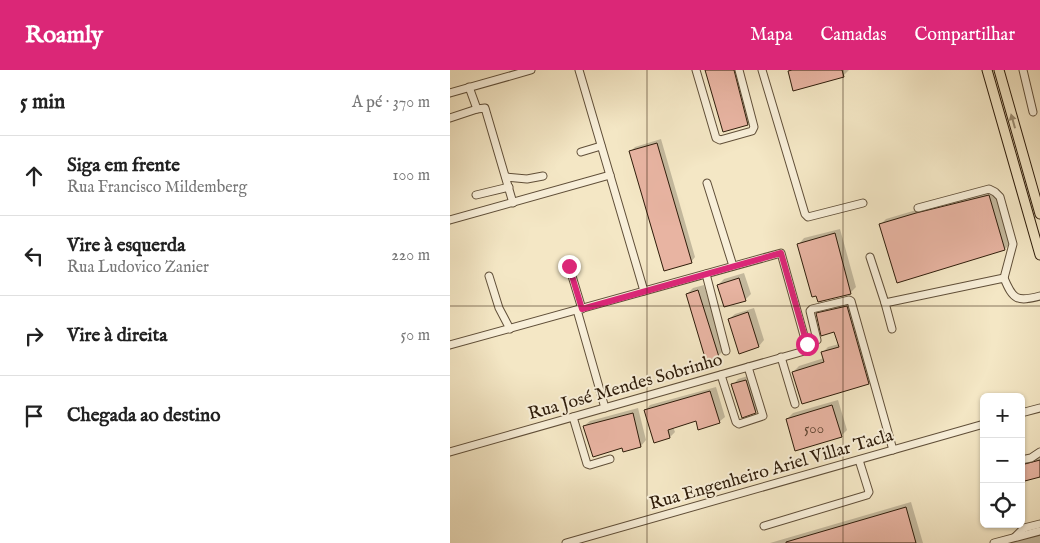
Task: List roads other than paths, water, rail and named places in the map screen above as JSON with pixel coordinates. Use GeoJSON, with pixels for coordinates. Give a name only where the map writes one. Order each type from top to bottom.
{"type":"FeatureCollection","features":[{"type":"Feature","properties":{"kind":"main road"},"geometry":{"type":"LineString","coordinates":[[987,70],[1040,255]]}},
{"type":"Feature","properties":{"kind":"main road"},"geometry":{"type":"LineString","coordinates":[[999,70],[1040,214]]}},
{"type":"Feature","properties":{"kind":"main road"},"geometry":{"type":"LineString","coordinates":[[1012,158],[1023,154]]}},
{"type":"Feature","properties":{"kind":"main road"},"geometry":{"type":"LineString","coordinates":[[1016,171],[1027,168]]}},
{"type":"Feature","properties":{"kind":"street"},"geometry":{"type":"LineString","coordinates":[[450,93],[531,70]]}},
{"type":"Feature","properties":{"kind":"street"},"geometry":{"type":"LineString","coordinates":[[580,70],[644,291]]}},
{"type":"Feature","properties":{"kind":"street"},"geometry":{"type":"LineString","coordinates":[[696,70],[716,138],[720,140],[752,131],[754,127],[739,70]]}},
{"type":"Feature","properties":{"kind":"street"},"geometry":{"type":"LineString","coordinates":[[762,70],[805,214],[808,216],[863,203]]}},
{"type":"Feature","properties":{"kind":"street"},"geometry":{"type":"LineString","coordinates":[[1023,70],[1034,112]]}},
{"type":"Feature","properties":{"kind":"street"},"geometry":{"type":"LineString","coordinates":[[470,87],[477,109]]}},
{"type":"Feature","properties":{"kind":"street"},"geometry":{"type":"LineString","coordinates":[[450,118],[485,108],[513,203]]}},
{"type":"Feature","properties":{"kind":"street"},"geometry":{"type":"LineString","coordinates":[[580,152],[601,146]]}},
{"type":"Feature","properties":{"kind":"street"},"geometry":{"type":"LineString","coordinates":[[506,177],[527,179],[543,176]]}},
{"type":"Feature","properties":{"kind":"street"},"geometry":{"type":"LineString","coordinates":[[450,220],[610,176]]}},
{"type":"Feature","properties":{"kind":"street"},"geometry":{"type":"LineString","coordinates":[[706,183],[733,266]]}},
{"type":"Feature","properties":{"kind":"street"},"geometry":{"type":"LineString","coordinates":[[476,195],[509,187]]}},
{"type":"Feature","properties":{"kind":"street"},"geometry":{"type":"LineString","coordinates":[[918,208],[989,189],[995,192],[1000,197],[1013,244],[1004,278],[1010,294],[1022,300],[1040,296]]}},
{"type":"Feature","properties":{"kind":"street"},"geometry":{"type":"LineString","coordinates":[[450,346],[781,253],[808,347],[818,340],[810,311],[851,301],[893,450]]}},
{"type":"Feature","properties":{"kind":"street"},"geometry":{"type":"LineString","coordinates":[[870,258],[892,329]]}},
{"type":"Feature","properties":{"kind":"street"},"geometry":{"type":"LineString","coordinates":[[569,266],[605,408]]}},
{"type":"Feature","properties":{"kind":"street"},"geometry":{"type":"LineString","coordinates":[[706,274],[726,351]]}},
{"type":"Feature","properties":{"kind":"street"},"geometry":{"type":"LineString","coordinates":[[489,276],[499,308],[510,329]]}},
{"type":"Feature","properties":{"kind":"street"},"geometry":{"type":"LineString","coordinates":[[885,303],[1004,278]]}},
{"type":"Feature","properties":{"kind":"street","name":"Rua José Mendes Sobrinho"},"geometry":{"type":"LineString","coordinates":[[450,452],[721,375],[808,347]]}},
{"type":"Feature","properties":{"kind":"street"},"geometry":{"type":"LineString","coordinates":[[781,357],[795,404]]}},
{"type":"Feature","properties":{"kind":"street"},"geometry":{"type":"LineString","coordinates":[[721,375],[736,422],[739,424],[762,416],[748,367]]}},
{"type":"Feature","properties":{"kind":"street"},"geometry":{"type":"LineString","coordinates":[[1025,412],[1040,408]]}},
{"type":"Feature","properties":{"kind":"street"},"geometry":{"type":"LineString","coordinates":[[573,417],[587,464],[590,465],[610,459]]}},
{"type":"Feature","properties":{"kind":"street","name":"Rua Engenheiro Ariel Villar Tacla"},"geometry":{"type":"LineString","coordinates":[[566,543],[980,425]]}},
{"type":"Feature","properties":{"kind":"street"},"geometry":{"type":"LineString","coordinates":[[1025,459],[1031,458],[1040,452]]}},
{"type":"Feature","properties":{"kind":"street"},"geometry":{"type":"LineString","coordinates":[[764,526],[867,495],[869,492],[859,460]]}},
{"type":"Feature","properties":{"kind":"street"},"geometry":{"type":"LineString","coordinates":[[1015,537],[1024,528],[1040,524]]}},
{"type":"Feature","properties":{"kind":"street"},"geometry":{"type":"LineString","coordinates":[[994,543],[1040,531]]}}]}
